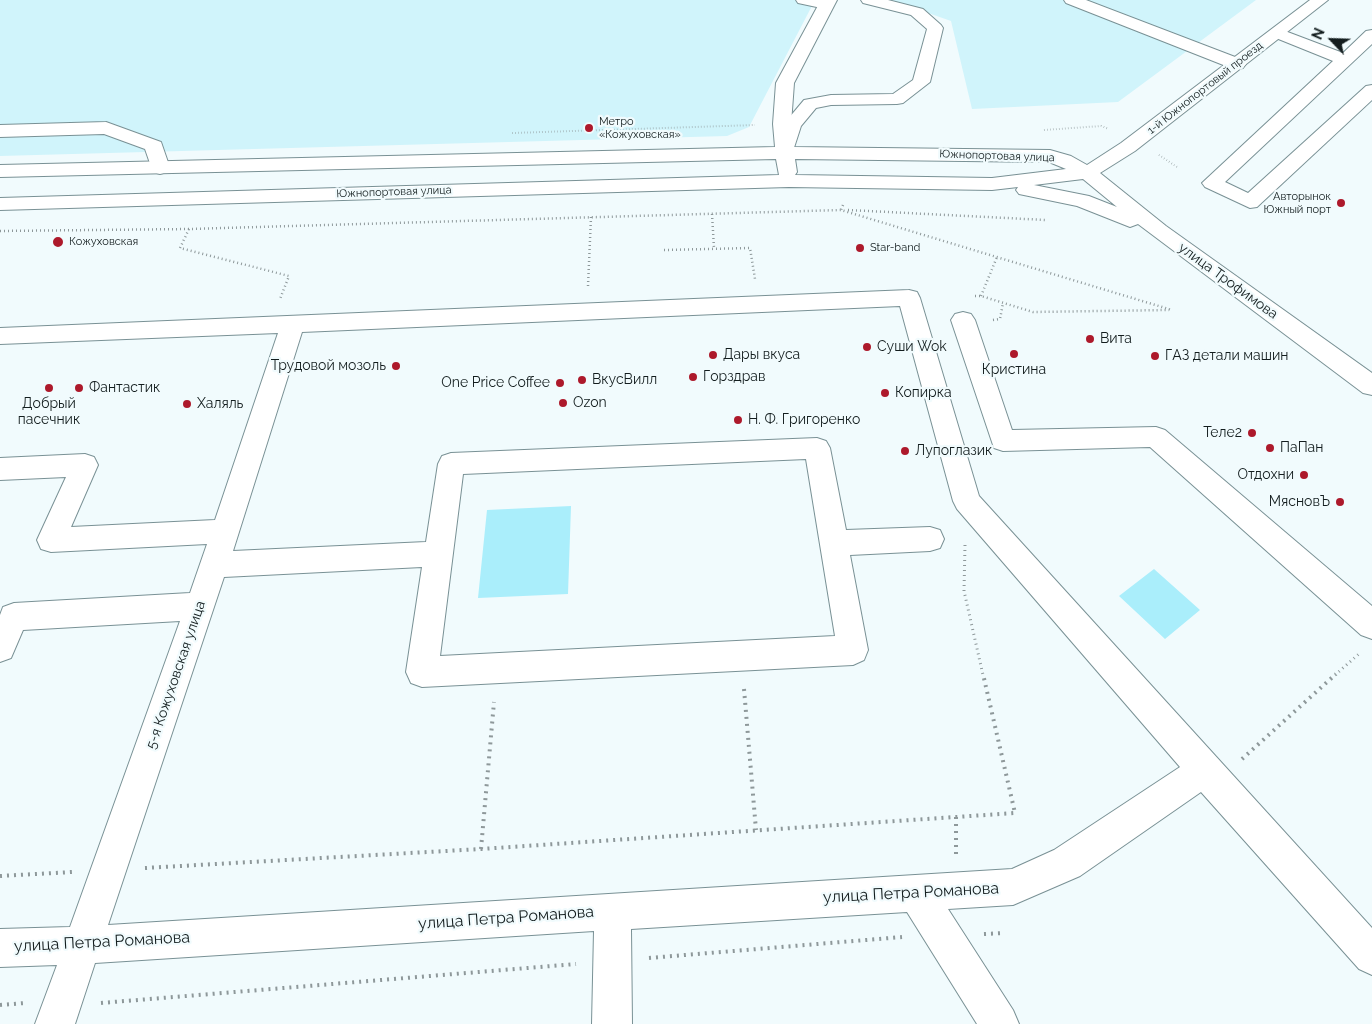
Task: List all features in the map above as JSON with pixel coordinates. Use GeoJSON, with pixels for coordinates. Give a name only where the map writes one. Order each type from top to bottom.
{"type":"FeatureCollection","features":[{"type":"Feature","properties":{"kind":"main road"},"geometry":{"type":"LineString","coordinates":[[789,181],[784,153],[782,124],[785,83],[828,2],[804,0]]}},
{"type":"Feature","properties":{"kind":"main road"},"geometry":{"type":"LineString","coordinates":[[784,153],[792,125],[810,104],[831,100],[897,99],[921,82],[935,28],[916,12],[869,0]]}},
{"type":"Feature","properties":{"kind":"main road"},"geometry":{"type":"LineString","coordinates":[[1072,0],[1237,64]]}},
{"type":"Feature","properties":{"kind":"main road","name":"1-й Южнопортовый проезд"},"geometry":{"type":"LineString","coordinates":[[1087,173],[1128,147],[1320,0]]}},
{"type":"Feature","properties":{"kind":"main road"},"geometry":{"type":"LineString","coordinates":[[1284,28],[1350,54]]}},
{"type":"Feature","properties":{"kind":"main road"},"geometry":{"type":"LineString","coordinates":[[1372,35],[1212,182],[1250,202],[1372,90]]}},
{"type":"Feature","properties":{"kind":"main road"},"geometry":{"type":"LineString","coordinates":[[0,132],[106,128],[154,146],[160,168]]}},
{"type":"Feature","properties":{"kind":"main road","name":"Южнопортовая улица"},"geometry":{"type":"LineString","coordinates":[[0,171],[784,153],[1050,156],[1064,160],[1087,173]]}},
{"type":"Feature","properties":{"kind":"main road","name":"Южнопортовая улица"},"geometry":{"type":"LineString","coordinates":[[0,204],[789,181],[992,184],[1087,173]]}},
{"type":"Feature","properties":{"kind":"main road","name":"улица Трофимова"},"geometry":{"type":"LineString","coordinates":[[1087,173],[1159,231],[1372,386]]}},
{"type":"Feature","properties":{"kind":"main road"},"geometry":{"type":"LineString","coordinates":[[992,184],[1082,201],[1159,231]]}},
{"type":"Feature","properties":{"kind":"main road"},"geometry":{"type":"LineString","coordinates":[[0,336],[909,298],[967,501],[1209,776],[1372,956]]}},
{"type":"Feature","properties":{"kind":"main road"},"geometry":{"type":"LineString","coordinates":[[967,308],[1003,441],[1156,437],[1368,637]]}},
{"type":"Feature","properties":{"kind":"main road","name":"5-я Кожуховская улица"},"geometry":{"type":"LineString","coordinates":[[58,1015],[226,531],[282,324]]}},
{"type":"Feature","properties":{"kind":"main road"},"geometry":{"type":"LineString","coordinates":[[817,448],[853,650],[422,672],[438,554],[451,464],[817,448]]}},
{"type":"Feature","properties":{"kind":"main road"},"geometry":{"type":"LineString","coordinates":[[0,469],[85,465],[51,540],[186,531],[226,531]]}},
{"type":"Feature","properties":{"kind":"main road"},"geometry":{"type":"LineString","coordinates":[[834,543],[930,539]]}},
{"type":"Feature","properties":{"kind":"main road"},"geometry":{"type":"LineString","coordinates":[[214,565],[438,554]]}},
{"type":"Feature","properties":{"kind":"main road"},"geometry":{"type":"LineString","coordinates":[[0,648],[14,617],[200,606]]}},
{"type":"Feature","properties":{"kind":"main road","name":"улица Петра Романова"},"geometry":{"type":"LineString","coordinates":[[0,948],[81,945],[1013,888],[1067,863],[1209,776]]}},
{"type":"Feature","properties":{"kind":"main road"},"geometry":{"type":"LineString","coordinates":[[916,893],[999,1024]]}},
{"type":"Feature","properties":{"kind":"main road"},"geometry":{"type":"LineString","coordinates":[[612,1024],[613,912]]}},
{"type":"Feature","properties":{"kind":"path"},"geometry":{"type":"LineString","coordinates":[[841,210],[1172,310],[1034,312],[981,296]]}},
{"type":"Feature","properties":{"kind":"path"},"geometry":{"type":"LineString","coordinates":[[0,232],[189,229],[841,210],[1053,220]]}},
{"type":"Feature","properties":{"kind":"path"},"geometry":{"type":"LineString","coordinates":[[712,214],[714,248]]}},
{"type":"Feature","properties":{"kind":"path"},"geometry":{"type":"LineString","coordinates":[[587,312],[591,217]]}},
{"type":"Feature","properties":{"kind":"path"},"geometry":{"type":"LineString","coordinates":[[189,229],[180,248],[289,276],[282,324]]}},
{"type":"Feature","properties":{"kind":"path"},"geometry":{"type":"LineString","coordinates":[[664,250],[750,248],[759,304]]}},
{"type":"Feature","properties":{"kind":"path"},"geometry":{"type":"LineString","coordinates":[[967,308],[981,296],[997,257]]}},
{"type":"Feature","properties":{"kind":"path"},"geometry":{"type":"LineString","coordinates":[[0,876],[481,849],[1014,812],[964,592],[967,501]]}},
{"type":"Feature","properties":{"kind":"path"},"geometry":{"type":"LineString","coordinates":[[1209,776],[1368,637]]}},
{"type":"Feature","properties":{"kind":"path"},"geometry":{"type":"LineString","coordinates":[[746,716],[756,830]]}},
{"type":"Feature","properties":{"kind":"path"},"geometry":{"type":"LineString","coordinates":[[481,849],[491,734]]}},
{"type":"Feature","properties":{"kind":"path"},"geometry":{"type":"LineString","coordinates":[[58,1015],[613,961],[909,937]]}},
{"type":"Feature","properties":{"kind":"shaded area"},"geometry":{"type":"Polygon","coordinates":[[[0,0],[815,0],[749,127],[727,136],[0,156],[0,0]]]}},
{"type":"Feature","properties":{"kind":"shaded area"},"geometry":{"type":"Polygon","coordinates":[[[891,0],[1256,0],[1118,102],[972,109],[951,21],[891,0]]]}},
{"type":"Feature","properties":{"kind":"shaded area"},"geometry":{"type":"Polygon","coordinates":[[[571,506],[568,594],[478,598],[487,510],[571,506]]]}},
{"type":"Feature","properties":{"kind":"shaded area"},"geometry":{"type":"Polygon","coordinates":[[[1154,569],[1200,610],[1165,639],[1119,596],[1154,569]]]}},
{"type":"Feature","properties":{"kind":"place","name":"Метро «Кожуховская»"},"geometry":{"type":"Point","coordinates":[589,128]}},
{"type":"Feature","properties":{"kind":"place","name":"Авторынок Южный порт"},"geometry":{"type":"Point","coordinates":[1341,203]}},
{"type":"Feature","properties":{"kind":"place","name":"Кожуховская"},"geometry":{"type":"Point","coordinates":[58,242]}},
{"type":"Feature","properties":{"kind":"place","name":"Star-band"},"geometry":{"type":"Point","coordinates":[860,248]}},
{"type":"Feature","properties":{"kind":"place","name":"Вита"},"geometry":{"type":"Point","coordinates":[1090,339]}},
{"type":"Feature","properties":{"kind":"place","name":"Суши Wok"},"geometry":{"type":"Point","coordinates":[867,347]}},
{"type":"Feature","properties":{"kind":"place","name":"Кристина"},"geometry":{"type":"Point","coordinates":[1014,354]}},
{"type":"Feature","properties":{"kind":"place","name":"Дары вкуса"},"geometry":{"type":"Point","coordinates":[713,355]}},
{"type":"Feature","properties":{"kind":"place","name":"ГАЗ детали машин"},"geometry":{"type":"Point","coordinates":[1155,356]}},
{"type":"Feature","properties":{"kind":"place","name":"Трудовой мозоль"},"geometry":{"type":"Point","coordinates":[396,366]}},
{"type":"Feature","properties":{"kind":"place","name":"Горздрав"},"geometry":{"type":"Point","coordinates":[693,377]}},
{"type":"Feature","properties":{"kind":"place","name":"ВкусВилл"},"geometry":{"type":"Point","coordinates":[582,380]}},
{"type":"Feature","properties":{"kind":"place","name":"One Price Coffee"},"geometry":{"type":"Point","coordinates":[560,383]}},
{"type":"Feature","properties":{"kind":"place","name":"Добрый пасечник"},"geometry":{"type":"Point","coordinates":[49,388]}},
{"type":"Feature","properties":{"kind":"place","name":"Фантастик"},"geometry":{"type":"Point","coordinates":[79,388]}},
{"type":"Feature","properties":{"kind":"place","name":"Копирка"},"geometry":{"type":"Point","coordinates":[885,393]}},
{"type":"Feature","properties":{"kind":"place","name":"Ozon"},"geometry":{"type":"Point","coordinates":[563,403]}},
{"type":"Feature","properties":{"kind":"place","name":"Халяль"},"geometry":{"type":"Point","coordinates":[187,404]}},
{"type":"Feature","properties":{"kind":"place","name":"Н. Ф. Григоренко"},"geometry":{"type":"Point","coordinates":[738,420]}},
{"type":"Feature","properties":{"kind":"place","name":"Теле2"},"geometry":{"type":"Point","coordinates":[1252,433]}},
{"type":"Feature","properties":{"kind":"place","name":"ПаПан"},"geometry":{"type":"Point","coordinates":[1270,448]}},
{"type":"Feature","properties":{"kind":"place","name":"Лупоглазик"},"geometry":{"type":"Point","coordinates":[905,451]}},
{"type":"Feature","properties":{"kind":"place","name":"Отдохни"},"geometry":{"type":"Point","coordinates":[1304,475]}},
{"type":"Feature","properties":{"kind":"place","name":"МясновЪ"},"geometry":{"type":"Point","coordinates":[1340,502]}}]}
